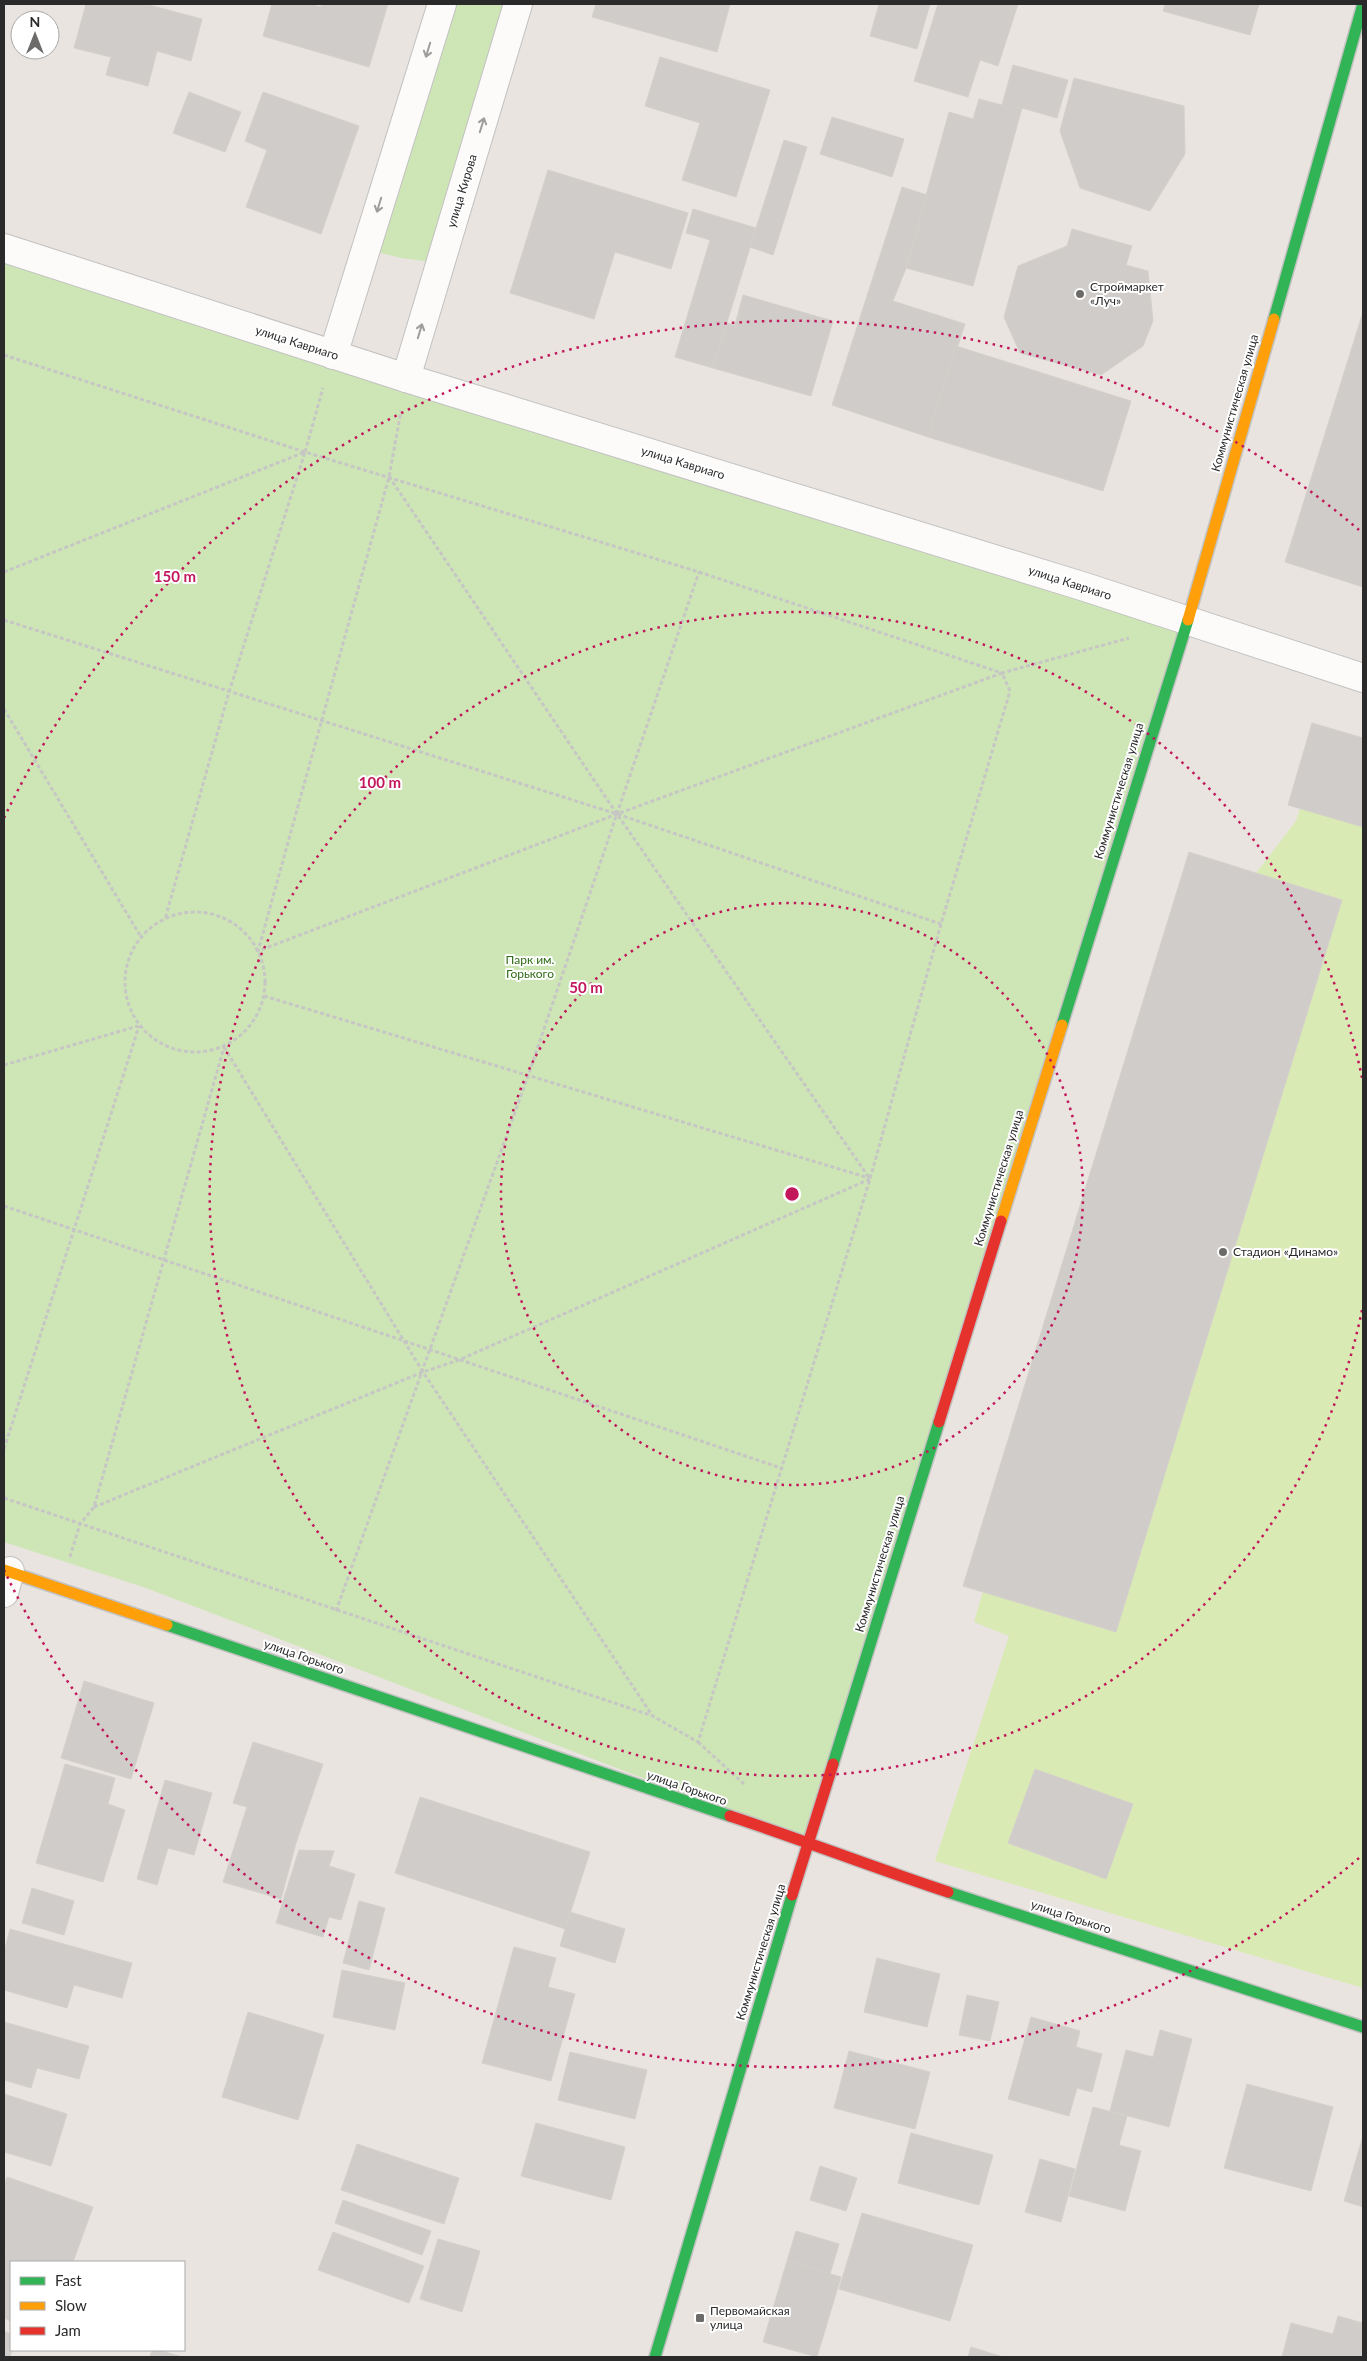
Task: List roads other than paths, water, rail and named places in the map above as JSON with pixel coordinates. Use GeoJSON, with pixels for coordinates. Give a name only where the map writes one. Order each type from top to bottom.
{"type":"FeatureCollection","features":[{"type":"Feature","properties":{"kind":"main road","name":"Коммунистическая улица"},"geometry":{"type":"LineString","coordinates":[[655,2357],[781,1930],[810,1842],[1188,622],[1363,4]]}},
{"type":"Feature","properties":{"kind":"main road","name":"улица Горького"},"geometry":{"type":"LineString","coordinates":[[6,1578],[810,1842],[860,1863],[1363,2027]]}},
{"type":"Feature","properties":{"kind":"street"},"geometry":{"type":"LineString","coordinates":[[333,355],[442,4]]}},
{"type":"Feature","properties":{"kind":"street","name":"улица Кирова"},"geometry":{"type":"LineString","coordinates":[[406,378],[518,4]]}},
{"type":"Feature","properties":{"kind":"street","name":"улица Кавриаго"},"geometry":{"type":"LineString","coordinates":[[4,248],[406,378],[1085,587],[1363,678]]}},
{"type":"Feature","properties":{"kind":"place","name":"Строймаркет «Луч»"},"geometry":{"type":"Point","coordinates":[1080,294]}},
{"type":"Feature","properties":{"kind":"place","name":"Стадион «Динамо»"},"geometry":{"type":"Point","coordinates":[1223,1252]}},
{"type":"Feature","properties":{"kind":"place","name":"Первомайская улица"},"geometry":{"type":"Point","coordinates":[700,2318]}},
{"type":"Feature","properties":{"kind":"park label","name":"Парк им. Горького"},"geometry":{"type":"Point","coordinates":[530,967]}}]}
